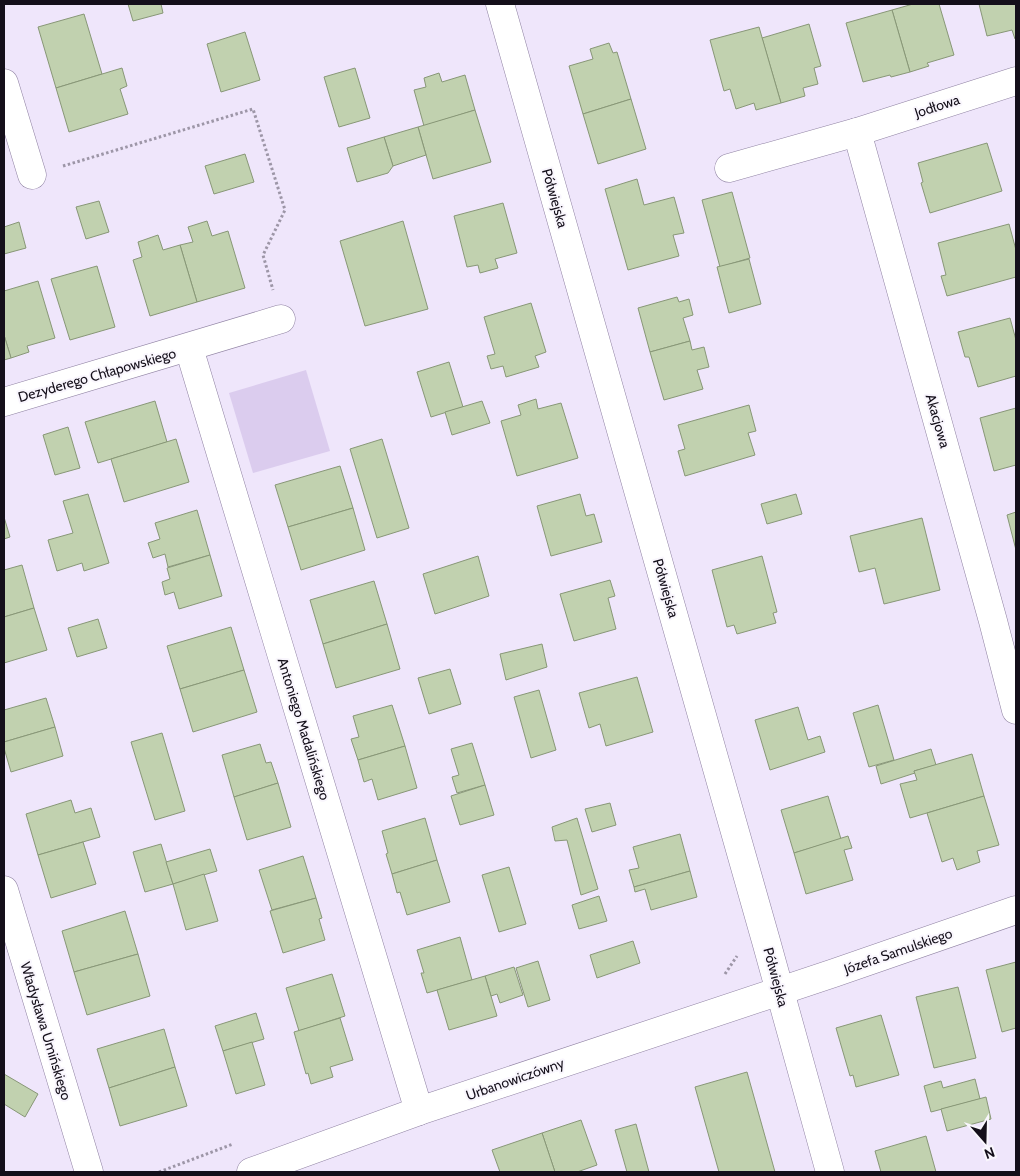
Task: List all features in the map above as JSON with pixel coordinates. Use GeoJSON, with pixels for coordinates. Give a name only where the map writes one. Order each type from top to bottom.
{"type":"FeatureCollection","features":[{"type":"Feature","properties":{"kind":"street","name":"Półwiejska"},"geometry":{"type":"LineString","coordinates":[[500,4],[830,1172]]}},
{"type":"Feature","properties":{"kind":"street","name":"Jodłowa"},"geometry":{"type":"LineString","coordinates":[[728,168],[858,132],[1016,81]]}},
{"type":"Feature","properties":{"kind":"street"},"geometry":{"type":"LineString","coordinates":[[4,83],[32,175]]}},
{"type":"Feature","properties":{"kind":"street","name":"Akacjowa"},"geometry":{"type":"LineString","coordinates":[[858,132],[994,621],[1016,710]]}},
{"type":"Feature","properties":{"kind":"street","name":"Dezyderego Chłapowskiego"},"geometry":{"type":"LineString","coordinates":[[4,402],[281,319]]}},
{"type":"Feature","properties":{"kind":"street","name":"Antoniego Madalińskiego"},"geometry":{"type":"LineString","coordinates":[[189,348],[419,1111]]}},
{"type":"Feature","properties":{"kind":"street","name":"Władysława Umińskiego"},"geometry":{"type":"LineString","coordinates":[[4,890],[88,1172]]}},
{"type":"Feature","properties":{"kind":"street","name":"Józefa Samulskiego"},"geometry":{"type":"LineString","coordinates":[[780,991],[1016,910]]}},
{"type":"Feature","properties":{"kind":"street","name":"Urbanowiczówny"},"geometry":{"type":"LineString","coordinates":[[251,1172],[419,1111],[780,991]]}},
{"type":"Feature","properties":{"kind":"path"},"geometry":{"type":"LineString","coordinates":[[32,175],[253,109],[285,210],[263,256],[281,319]]}},
{"type":"Feature","properties":{"kind":"shaded area"},"geometry":{"type":"Polygon","coordinates":[[[306,370],[330,451],[253,473],[229,393],[306,370]]]}},
{"type":"Feature","properties":{"kind":"building"},"geometry":{"type":"Polygon","coordinates":[[[128,4],[161,4],[163,13],[133,21],[128,4]]]}},
{"type":"Feature","properties":{"kind":"building"},"geometry":{"type":"Polygon","coordinates":[[[913,4],[939,4],[954,55],[927,63],[929,66],[910,72],[892,10],[913,4]]]}},
{"type":"Feature","properties":{"kind":"building"},"geometry":{"type":"Polygon","coordinates":[[[979,4],[1016,4],[1016,38],[1012,30],[987,36],[979,4]]]}},
{"type":"Feature","properties":{"kind":"building"},"geometry":{"type":"Polygon","coordinates":[[[892,10],[910,72],[863,82],[846,23],[892,10]]]}},
{"type":"Feature","properties":{"kind":"building"},"geometry":{"type":"Polygon","coordinates":[[[84,14],[102,74],[56,88],[38,27],[84,14]]]}},
{"type":"Feature","properties":{"kind":"building"},"geometry":{"type":"Polygon","coordinates":[[[809,24],[821,66],[814,68],[818,84],[803,88],[805,96],[781,103],[762,38],[809,24]]]}},
{"type":"Feature","properties":{"kind":"building"},"geometry":{"type":"Polygon","coordinates":[[[759,27],[781,103],[756,110],[754,103],[736,109],[730,89],[724,91],[710,40],[759,27]]]}},
{"type":"Feature","properties":{"kind":"building"},"geometry":{"type":"Polygon","coordinates":[[[245,32],[260,80],[221,92],[207,44],[245,32]]]}},
{"type":"Feature","properties":{"kind":"building"},"geometry":{"type":"Polygon","coordinates":[[[609,43],[613,53],[617,52],[631,99],[583,114],[569,66],[593,59],[590,49],[609,43]]]}},
{"type":"Feature","properties":{"kind":"building"},"geometry":{"type":"Polygon","coordinates":[[[122,68],[127,86],[120,89],[128,114],[69,132],[56,88],[122,68]]]}},
{"type":"Feature","properties":{"kind":"building"},"geometry":{"type":"Polygon","coordinates":[[[355,68],[370,118],[339,127],[324,77],[355,68]]]}},
{"type":"Feature","properties":{"kind":"building"},"geometry":{"type":"Polygon","coordinates":[[[439,73],[442,82],[465,75],[475,110],[424,126],[414,90],[426,87],[424,78],[439,73]]]}},
{"type":"Feature","properties":{"kind":"building"},"geometry":{"type":"Polygon","coordinates":[[[631,99],[646,149],[598,164],[583,114],[631,99]]]}},
{"type":"Feature","properties":{"kind":"building"},"geometry":{"type":"Polygon","coordinates":[[[475,110],[491,162],[433,179],[418,127],[475,110]]]}},
{"type":"Feature","properties":{"kind":"building"},"geometry":{"type":"Polygon","coordinates":[[[418,127],[426,155],[393,166],[384,137],[418,127]]]}},
{"type":"Feature","properties":{"kind":"building"},"geometry":{"type":"Polygon","coordinates":[[[384,137],[393,166],[388,173],[357,182],[347,148],[384,137]]]}},
{"type":"Feature","properties":{"kind":"building"},"geometry":{"type":"Polygon","coordinates":[[[987,143],[1002,191],[930,213],[921,183],[923,182],[918,163],[987,143]]]}},
{"type":"Feature","properties":{"kind":"building"},"geometry":{"type":"Polygon","coordinates":[[[245,154],[254,182],[214,194],[205,166],[245,154]]]}},
{"type":"Feature","properties":{"kind":"building"},"geometry":{"type":"Polygon","coordinates":[[[637,179],[644,205],[674,197],[684,233],[673,235],[679,256],[628,270],[605,189],[637,179]]]}},
{"type":"Feature","properties":{"kind":"building"},"geometry":{"type":"Polygon","coordinates":[[[732,192],[750,258],[720,267],[702,200],[732,192]]]}},
{"type":"Feature","properties":{"kind":"building"},"geometry":{"type":"Polygon","coordinates":[[[99,201],[109,232],[86,239],[76,207],[99,201]]]}},
{"type":"Feature","properties":{"kind":"building"},"geometry":{"type":"Polygon","coordinates":[[[503,203],[517,253],[495,259],[498,268],[480,273],[478,265],[467,267],[454,216],[503,203]]]}},
{"type":"Feature","properties":{"kind":"building"},"geometry":{"type":"Polygon","coordinates":[[[207,221],[212,236],[228,231],[245,288],[197,302],[180,245],[193,242],[188,227],[207,221]]]}},
{"type":"Feature","properties":{"kind":"building"},"geometry":{"type":"Polygon","coordinates":[[[403,221],[428,309],[365,326],[340,241],[403,221]]]}},
{"type":"Feature","properties":{"kind":"building"},"geometry":{"type":"Polygon","coordinates":[[[19,222],[26,248],[4,254],[4,227],[19,222]]]}},
{"type":"Feature","properties":{"kind":"building"},"geometry":{"type":"Polygon","coordinates":[[[1009,224],[1016,250],[1016,277],[947,296],[941,276],[946,275],[938,243],[1009,224]]]}},
{"type":"Feature","properties":{"kind":"building"},"geometry":{"type":"Polygon","coordinates":[[[158,235],[163,250],[180,245],[197,302],[150,316],[133,260],[142,257],[138,242],[158,235]]]}},
{"type":"Feature","properties":{"kind":"building"},"geometry":{"type":"Polygon","coordinates":[[[749,259],[761,304],[729,313],[717,267],[749,259]]]}},
{"type":"Feature","properties":{"kind":"building"},"geometry":{"type":"Polygon","coordinates":[[[97,266],[115,327],[70,340],[51,279],[97,266]]]}},
{"type":"Feature","properties":{"kind":"building"},"geometry":{"type":"Polygon","coordinates":[[[38,281],[55,338],[27,346],[29,352],[11,358],[4,335],[4,291],[38,281]]]}},
{"type":"Feature","properties":{"kind":"building"},"geometry":{"type":"Polygon","coordinates":[[[677,297],[679,302],[689,299],[693,315],[683,318],[690,341],[650,352],[638,308],[677,297]]]}},
{"type":"Feature","properties":{"kind":"building"},"geometry":{"type":"Polygon","coordinates":[[[531,303],[546,352],[535,356],[539,367],[506,377],[503,366],[491,369],[487,356],[495,354],[484,317],[531,303]]]}},
{"type":"Feature","properties":{"kind":"building"},"geometry":{"type":"Polygon","coordinates":[[[1010,318],[1016,340],[1016,376],[978,387],[969,357],[965,357],[958,332],[1010,318]]]}},
{"type":"Feature","properties":{"kind":"building"},"geometry":{"type":"Polygon","coordinates":[[[4,335],[11,358],[4,360],[4,335]]]}},
{"type":"Feature","properties":{"kind":"building"},"geometry":{"type":"Polygon","coordinates":[[[690,341],[692,350],[704,347],[709,367],[697,370],[703,389],[664,400],[650,352],[690,341]]]}},
{"type":"Feature","properties":{"kind":"building"},"geometry":{"type":"Polygon","coordinates":[[[449,362],[463,407],[431,417],[417,372],[449,362]]]}},
{"type":"Feature","properties":{"kind":"building"},"geometry":{"type":"Polygon","coordinates":[[[536,399],[538,409],[561,403],[578,458],[517,476],[501,421],[521,415],[518,405],[536,399]]]}},
{"type":"Feature","properties":{"kind":"building"},"geometry":{"type":"Polygon","coordinates":[[[155,401],[167,442],[98,463],[85,422],[155,401]]]}},
{"type":"Feature","properties":{"kind":"building"},"geometry":{"type":"Polygon","coordinates":[[[482,401],[490,423],[452,435],[445,412],[482,401]]]}},
{"type":"Feature","properties":{"kind":"building"},"geometry":{"type":"Polygon","coordinates":[[[749,405],[756,431],[748,433],[755,455],[685,476],[678,451],[685,449],[678,425],[749,405]]]}},
{"type":"Feature","properties":{"kind":"building"},"geometry":{"type":"Polygon","coordinates":[[[1016,408],[1016,465],[994,471],[980,418],[1016,408]]]}},
{"type":"Feature","properties":{"kind":"building"},"geometry":{"type":"Polygon","coordinates":[[[68,427],[80,468],[55,475],[43,435],[68,427]]]}},
{"type":"Feature","properties":{"kind":"building"},"geometry":{"type":"Polygon","coordinates":[[[176,439],[189,482],[124,502],[111,459],[176,439]]]}},
{"type":"Feature","properties":{"kind":"building"},"geometry":{"type":"Polygon","coordinates":[[[382,439],[409,528],[377,538],[350,449],[382,439]]]}},
{"type":"Feature","properties":{"kind":"building"},"geometry":{"type":"Polygon","coordinates":[[[340,466],[353,508],[288,527],[275,485],[340,466]]]}},
{"type":"Feature","properties":{"kind":"building"},"geometry":{"type":"Polygon","coordinates":[[[88,494],[109,563],[84,571],[82,563],[57,571],[48,540],[73,533],[63,501],[88,494]]]}},
{"type":"Feature","properties":{"kind":"building"},"geometry":{"type":"Polygon","coordinates":[[[580,494],[586,516],[594,514],[602,542],[551,556],[537,506],[580,494]]]}},
{"type":"Feature","properties":{"kind":"building"},"geometry":{"type":"Polygon","coordinates":[[[796,494],[802,514],[767,524],[761,504],[796,494]]]}},
{"type":"Feature","properties":{"kind":"building"},"geometry":{"type":"Polygon","coordinates":[[[353,508],[365,550],[301,570],[288,527],[353,508]]]}},
{"type":"Feature","properties":{"kind":"building"},"geometry":{"type":"Polygon","coordinates":[[[197,510],[210,555],[168,567],[165,554],[153,558],[148,543],[160,539],[155,523],[197,510]]]}},
{"type":"Feature","properties":{"kind":"building"},"geometry":{"type":"Polygon","coordinates":[[[1016,512],[1016,550],[1007,515],[1016,512]]]}},
{"type":"Feature","properties":{"kind":"building"},"geometry":{"type":"Polygon","coordinates":[[[4,517],[10,537],[4,539],[4,517]]]}},
{"type":"Feature","properties":{"kind":"building"},"geometry":{"type":"Polygon","coordinates":[[[922,518],[940,590],[884,604],[875,568],[859,572],[850,536],[922,518]]]}},
{"type":"Feature","properties":{"kind":"building"},"geometry":{"type":"Polygon","coordinates":[[[210,555],[222,596],[179,609],[174,592],[165,595],[162,582],[170,579],[167,568],[210,555]]]}},
{"type":"Feature","properties":{"kind":"building"},"geometry":{"type":"Polygon","coordinates":[[[478,556],[489,596],[435,614],[423,574],[478,556]]]}},
{"type":"Feature","properties":{"kind":"building"},"geometry":{"type":"Polygon","coordinates":[[[762,556],[777,612],[773,613],[776,623],[737,634],[734,625],[727,627],[712,570],[762,556]]]}},
{"type":"Feature","properties":{"kind":"building"},"geometry":{"type":"Polygon","coordinates":[[[22,565],[34,608],[4,617],[4,570],[22,565]]]}},
{"type":"Feature","properties":{"kind":"building"},"geometry":{"type":"Polygon","coordinates":[[[610,580],[615,596],[608,598],[616,629],[574,641],[560,594],[610,580]]]}},
{"type":"Feature","properties":{"kind":"building"},"geometry":{"type":"Polygon","coordinates":[[[374,581],[387,624],[323,644],[310,600],[374,581]]]}},
{"type":"Feature","properties":{"kind":"building"},"geometry":{"type":"Polygon","coordinates":[[[34,608],[47,650],[4,663],[4,617],[34,608]]]}},
{"type":"Feature","properties":{"kind":"building"},"geometry":{"type":"Polygon","coordinates":[[[98,619],[107,648],[77,657],[68,628],[98,619]]]}},
{"type":"Feature","properties":{"kind":"building"},"geometry":{"type":"Polygon","coordinates":[[[387,624],[400,669],[336,688],[323,644],[387,624]]]}},
{"type":"Feature","properties":{"kind":"building"},"geometry":{"type":"Polygon","coordinates":[[[231,627],[244,670],[180,689],[167,646],[231,627]]]}},
{"type":"Feature","properties":{"kind":"building"},"geometry":{"type":"Polygon","coordinates":[[[542,644],[547,667],[506,680],[500,654],[542,644]]]}},
{"type":"Feature","properties":{"kind":"building"},"geometry":{"type":"Polygon","coordinates":[[[450,669],[461,704],[429,714],[418,678],[450,669]]]}},
{"type":"Feature","properties":{"kind":"building"},"geometry":{"type":"Polygon","coordinates":[[[244,670],[257,712],[193,732],[180,689],[244,670]]]}},
{"type":"Feature","properties":{"kind":"building"},"geometry":{"type":"Polygon","coordinates":[[[637,677],[653,732],[606,746],[600,724],[589,728],[579,693],[637,677]]]}},
{"type":"Feature","properties":{"kind":"building"},"geometry":{"type":"Polygon","coordinates":[[[539,690],[556,750],[531,758],[514,697],[539,690]]]}},
{"type":"Feature","properties":{"kind":"building"},"geometry":{"type":"Polygon","coordinates":[[[46,698],[55,727],[4,742],[4,710],[46,698]]]}},
{"type":"Feature","properties":{"kind":"building"},"geometry":{"type":"Polygon","coordinates":[[[392,705],[405,746],[358,760],[351,739],[359,737],[353,716],[392,705]]]}},
{"type":"Feature","properties":{"kind":"building"},"geometry":{"type":"Polygon","coordinates":[[[878,705],[894,760],[869,767],[853,713],[878,705]]]}},
{"type":"Feature","properties":{"kind":"building"},"geometry":{"type":"Polygon","coordinates":[[[798,707],[808,740],[820,736],[825,752],[770,770],[755,720],[798,707]]]}},
{"type":"Feature","properties":{"kind":"building"},"geometry":{"type":"Polygon","coordinates":[[[55,727],[63,756],[11,772],[4,742],[55,727]]]}},
{"type":"Feature","properties":{"kind":"building"},"geometry":{"type":"Polygon","coordinates":[[[162,733],[185,811],[155,820],[131,742],[162,733]]]}},
{"type":"Feature","properties":{"kind":"building"},"geometry":{"type":"Polygon","coordinates":[[[472,743],[485,785],[457,793],[452,777],[459,775],[451,749],[472,743]]]}},
{"type":"Feature","properties":{"kind":"building"},"geometry":{"type":"Polygon","coordinates":[[[260,744],[266,763],[271,762],[278,783],[234,797],[222,755],[260,744]]]}},
{"type":"Feature","properties":{"kind":"building"},"geometry":{"type":"Polygon","coordinates":[[[405,746],[417,788],[378,800],[372,779],[364,782],[358,760],[405,746]]]}},
{"type":"Feature","properties":{"kind":"building"},"geometry":{"type":"Polygon","coordinates":[[[931,749],[936,765],[914,771],[915,773],[881,784],[876,766],[931,749]]]}},
{"type":"Feature","properties":{"kind":"building"},"geometry":{"type":"Polygon","coordinates":[[[972,754],[984,796],[910,818],[900,784],[917,780],[914,771],[972,754]]]}},
{"type":"Feature","properties":{"kind":"building"},"geometry":{"type":"Polygon","coordinates":[[[278,783],[291,827],[247,840],[234,797],[278,783]]]}},
{"type":"Feature","properties":{"kind":"building"},"geometry":{"type":"Polygon","coordinates":[[[485,785],[494,815],[460,825],[451,796],[485,785]]]}},
{"type":"Feature","properties":{"kind":"building"},"geometry":{"type":"Polygon","coordinates":[[[828,796],[841,839],[794,853],[781,810],[828,796]]]}},
{"type":"Feature","properties":{"kind":"building"},"geometry":{"type":"Polygon","coordinates":[[[984,796],[999,845],[977,851],[980,862],[957,870],[953,858],[942,862],[927,813],[984,796]]]}},
{"type":"Feature","properties":{"kind":"building"},"geometry":{"type":"Polygon","coordinates":[[[71,800],[75,813],[91,808],[100,837],[38,855],[26,814],[71,800]]]}},
{"type":"Feature","properties":{"kind":"building"},"geometry":{"type":"Polygon","coordinates":[[[610,803],[616,825],[592,832],[585,809],[610,803]]]}},
{"type":"Feature","properties":{"kind":"building"},"geometry":{"type":"Polygon","coordinates":[[[425,818],[437,860],[392,874],[382,831],[425,818]]]}},
{"type":"Feature","properties":{"kind":"building"},"geometry":{"type":"Polygon","coordinates":[[[577,818],[598,889],[581,895],[567,840],[555,841],[552,827],[577,818]]]}},
{"type":"Feature","properties":{"kind":"building"},"geometry":{"type":"Polygon","coordinates":[[[680,834],[690,871],[634,887],[629,870],[639,868],[633,847],[680,834]]]}},
{"type":"Feature","properties":{"kind":"building"},"geometry":{"type":"Polygon","coordinates":[[[848,836],[852,848],[844,850],[853,880],[806,894],[794,853],[848,836]]]}},
{"type":"Feature","properties":{"kind":"building"},"geometry":{"type":"Polygon","coordinates":[[[83,842],[96,884],[51,898],[38,855],[83,842]]]}},
{"type":"Feature","properties":{"kind":"building"},"geometry":{"type":"Polygon","coordinates":[[[161,844],[173,884],[145,892],[133,852],[161,844]]]}},
{"type":"Feature","properties":{"kind":"building"},"geometry":{"type":"Polygon","coordinates":[[[210,849],[217,871],[173,884],[166,862],[210,849]]]}},
{"type":"Feature","properties":{"kind":"building"},"geometry":{"type":"Polygon","coordinates":[[[303,856],[316,898],[272,910],[259,870],[303,856]]]}},
{"type":"Feature","properties":{"kind":"building"},"geometry":{"type":"Polygon","coordinates":[[[437,860],[450,902],[407,915],[400,892],[397,893],[392,874],[437,860]]]}},
{"type":"Feature","properties":{"kind":"building"},"geometry":{"type":"Polygon","coordinates":[[[509,867],[526,924],[499,932],[482,875],[509,867]]]}},
{"type":"Feature","properties":{"kind":"building"},"geometry":{"type":"Polygon","coordinates":[[[690,871],[697,897],[651,910],[645,889],[635,892],[634,887],[690,871]]]}},
{"type":"Feature","properties":{"kind":"building"},"geometry":{"type":"Polygon","coordinates":[[[204,874],[218,921],[186,930],[173,884],[204,874]]]}},
{"type":"Feature","properties":{"kind":"building"},"geometry":{"type":"Polygon","coordinates":[[[599,896],[607,921],[579,929],[572,905],[599,896]]]}},
{"type":"Feature","properties":{"kind":"building"},"geometry":{"type":"Polygon","coordinates":[[[316,898],[322,918],[319,919],[325,940],[283,953],[270,911],[316,898]]]}},
{"type":"Feature","properties":{"kind":"building"},"geometry":{"type":"Polygon","coordinates":[[[125,911],[138,954],[74,972],[62,931],[125,911]]]}},
{"type":"Feature","properties":{"kind":"building"},"geometry":{"type":"Polygon","coordinates":[[[460,937],[472,980],[427,993],[421,973],[424,973],[417,950],[460,937]]]}},
{"type":"Feature","properties":{"kind":"building"},"geometry":{"type":"Polygon","coordinates":[[[633,941],[640,963],[597,978],[590,955],[633,941]]]}},
{"type":"Feature","properties":{"kind":"building"},"geometry":{"type":"Polygon","coordinates":[[[138,954],[150,996],[87,1015],[74,972],[138,954]]]}},
{"type":"Feature","properties":{"kind":"building"},"geometry":{"type":"Polygon","coordinates":[[[538,961],[550,1000],[528,1007],[516,968],[538,961]]]}},
{"type":"Feature","properties":{"kind":"building"},"geometry":{"type":"Polygon","coordinates":[[[1016,962],[1016,1028],[1002,1032],[986,970],[1016,962]]]}},
{"type":"Feature","properties":{"kind":"building"},"geometry":{"type":"Polygon","coordinates":[[[514,967],[523,995],[500,1003],[497,994],[491,996],[485,976],[514,967]]]}},
{"type":"Feature","properties":{"kind":"building"},"geometry":{"type":"Polygon","coordinates":[[[332,974],[345,1016],[299,1031],[286,988],[332,974]]]}},
{"type":"Feature","properties":{"kind":"building"},"geometry":{"type":"Polygon","coordinates":[[[485,976],[497,1016],[449,1030],[437,990],[485,976]]]}},
{"type":"Feature","properties":{"kind":"building"},"geometry":{"type":"Polygon","coordinates":[[[958,987],[976,1058],[934,1068],[916,997],[958,987]]]}},
{"type":"Feature","properties":{"kind":"building"},"geometry":{"type":"Polygon","coordinates":[[[256,1013],[264,1039],[223,1051],[215,1026],[256,1013]]]}},
{"type":"Feature","properties":{"kind":"building"},"geometry":{"type":"Polygon","coordinates":[[[881,1015],[899,1075],[856,1087],[853,1075],[850,1076],[836,1028],[881,1015]]]}},
{"type":"Feature","properties":{"kind":"building"},"geometry":{"type":"Polygon","coordinates":[[[340,1018],[353,1060],[330,1067],[333,1077],[311,1084],[308,1073],[306,1074],[294,1032],[340,1018]]]}},
{"type":"Feature","properties":{"kind":"building"},"geometry":{"type":"Polygon","coordinates":[[[164,1029],[175,1067],[109,1088],[97,1049],[164,1029]]]}},
{"type":"Feature","properties":{"kind":"building"},"geometry":{"type":"Polygon","coordinates":[[[252,1042],[265,1085],[236,1094],[223,1051],[252,1042]]]}},
{"type":"Feature","properties":{"kind":"building"},"geometry":{"type":"Polygon","coordinates":[[[175,1067],[187,1106],[120,1126],[109,1088],[175,1067]]]}},
{"type":"Feature","properties":{"kind":"building"},"geometry":{"type":"Polygon","coordinates":[[[747,1072],[775,1172],[719,1172],[695,1087],[747,1072]]]}},
{"type":"Feature","properties":{"kind":"building"},"geometry":{"type":"Polygon","coordinates":[[[4,1074],[38,1094],[25,1117],[4,1104],[4,1074]]]}},
{"type":"Feature","properties":{"kind":"building"},"geometry":{"type":"Polygon","coordinates":[[[975,1079],[980,1099],[931,1112],[924,1086],[941,1081],[943,1088],[975,1079]]]}},
{"type":"Feature","properties":{"kind":"building"},"geometry":{"type":"Polygon","coordinates":[[[986,1097],[991,1119],[947,1131],[941,1109],[986,1097]]]}},
{"type":"Feature","properties":{"kind":"building"},"geometry":{"type":"Polygon","coordinates":[[[581,1120],[597,1165],[577,1172],[555,1172],[542,1133],[581,1120]]]}},
{"type":"Feature","properties":{"kind":"building"},"geometry":{"type":"Polygon","coordinates":[[[636,1124],[649,1172],[627,1172],[615,1130],[636,1124]]]}},
{"type":"Feature","properties":{"kind":"building"},"geometry":{"type":"Polygon","coordinates":[[[542,1133],[555,1172],[500,1172],[492,1150],[542,1133]]]}},
{"type":"Feature","properties":{"kind":"building"},"geometry":{"type":"Polygon","coordinates":[[[926,1136],[936,1172],[881,1172],[875,1151],[926,1136]]]}}]}
